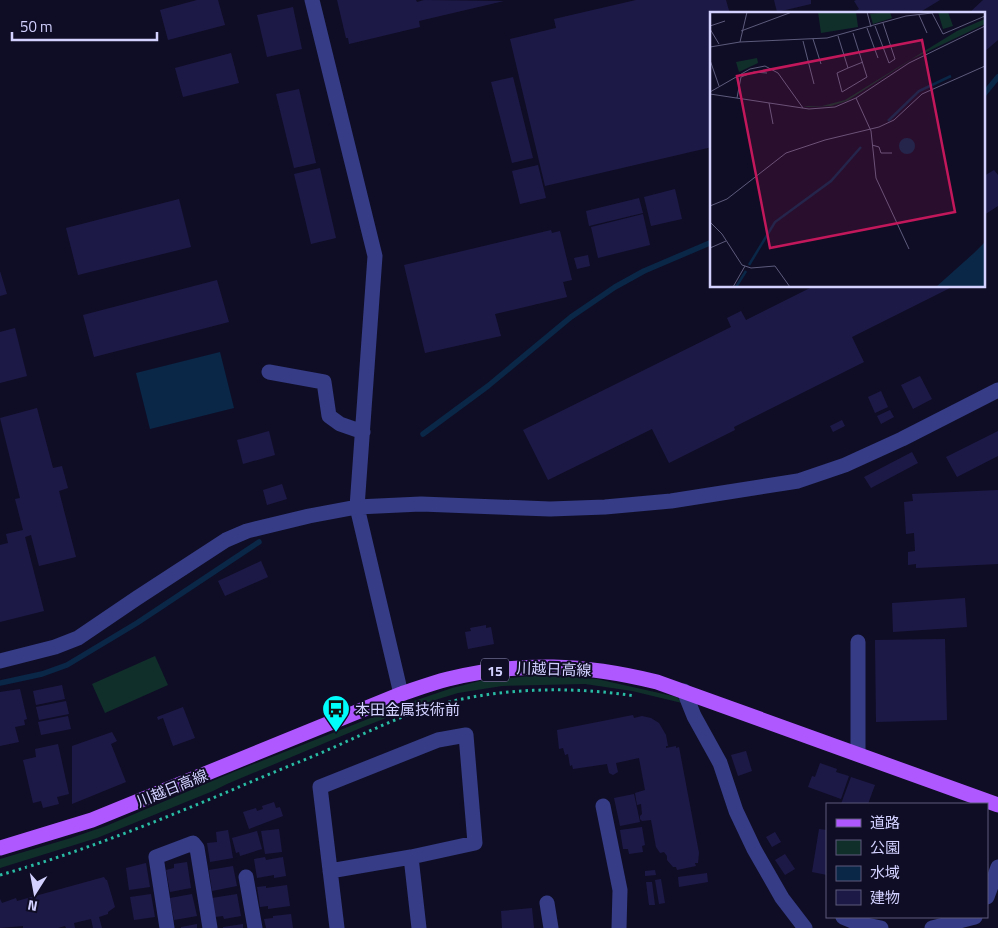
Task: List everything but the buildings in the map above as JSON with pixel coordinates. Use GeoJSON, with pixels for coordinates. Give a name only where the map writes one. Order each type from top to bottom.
{"type":"FeatureCollection","features":[{"type":"Feature","properties":{"kind":"main road","name":"川越日高線"},"geometry":{"type":"LineString","coordinates":[[0,848],[109,814],[401,694],[446,679],[521,666],[572,667],[604,671],[657,682],[998,805]]}},
{"type":"Feature","properties":{"kind":"street"},"geometry":{"type":"LineString","coordinates":[[312,0],[375,256],[357,507],[401,694]]}},
{"type":"Feature","properties":{"kind":"street"},"geometry":{"type":"LineString","coordinates":[[269,372],[324,382],[329,416],[340,424],[363,432]]}},
{"type":"Feature","properties":{"kind":"street"},"geometry":{"type":"LineString","coordinates":[[0,661],[55,647],[78,638],[233,537],[247,531],[357,507],[421,504],[550,509],[604,507],[671,501],[798,481],[820,475],[894,443],[998,390]]}},
{"type":"Feature","properties":{"kind":"street"},"geometry":{"type":"LineString","coordinates":[[858,642],[858,754]]}},
{"type":"Feature","properties":{"kind":"street"},"geometry":{"type":"LineString","coordinates":[[684,691],[694,716],[720,763],[736,811],[754,849],[782,898],[805,928]]}},
{"type":"Feature","properties":{"kind":"street"},"geometry":{"type":"LineString","coordinates":[[330,871],[475,843],[466,735],[438,740],[320,787],[330,871],[337,928]]}},
{"type":"Feature","properties":{"kind":"street"},"geometry":{"type":"LineString","coordinates":[[603,806],[620,890],[619,928]]}},
{"type":"Feature","properties":{"kind":"street"},"geometry":{"type":"LineString","coordinates":[[167,928],[156,857],[193,843],[197,848],[210,928]]}},
{"type":"Feature","properties":{"kind":"street"},"geometry":{"type":"LineString","coordinates":[[411,856],[419,928]]}},
{"type":"Feature","properties":{"kind":"street"},"geometry":{"type":"LineString","coordinates":[[988,894],[998,867]]}},
{"type":"Feature","properties":{"kind":"street"},"geometry":{"type":"LineString","coordinates":[[246,877],[254,928]]}},
{"type":"Feature","properties":{"kind":"street"},"geometry":{"type":"LineString","coordinates":[[547,903],[551,928]]}},
{"type":"Feature","properties":{"kind":"street"},"geometry":{"type":"LineString","coordinates":[[845,918],[857,923],[881,928]]}},
{"type":"Feature","properties":{"kind":"street"},"geometry":{"type":"LineString","coordinates":[[932,928],[971,918]]}},
{"type":"Feature","properties":{"kind":"green space"},"geometry":{"type":"Polygon","coordinates":[[[155,656],[168,685],[105,713],[92,684],[155,656]]]}},
{"type":"Feature","properties":{"kind":"green space"},"geometry":{"type":"Polygon","coordinates":[[[541,675],[597,679],[677,697],[682,703],[632,691],[585,684],[502,686],[458,693],[422,704],[363,727],[97,838],[0,868],[0,859],[106,826],[236,771],[411,702],[480,681],[541,675]]]}},
{"type":"Feature","properties":{"kind":"water"},"geometry":{"type":"Polygon","coordinates":[[[220,352],[234,408],[150,429],[136,373],[220,352]]]}},
{"type":"Feature","properties":{"kind":"waterway"},"geometry":{"type":"LineString","coordinates":[[986,92],[998,77]]}},
{"type":"Feature","properties":{"kind":"waterway"},"geometry":{"type":"LineString","coordinates":[[423,434],[488,386],[571,317],[615,287],[644,271],[710,243]]}},
{"type":"Feature","properties":{"kind":"waterway"},"geometry":{"type":"LineString","coordinates":[[0,683],[42,674],[67,665],[137,623],[259,542]]}},
{"type":"Feature","properties":{"kind":"place","name":"本田金属技術前"},"geometry":{"type":"Point","coordinates":[336,733]}}]}
